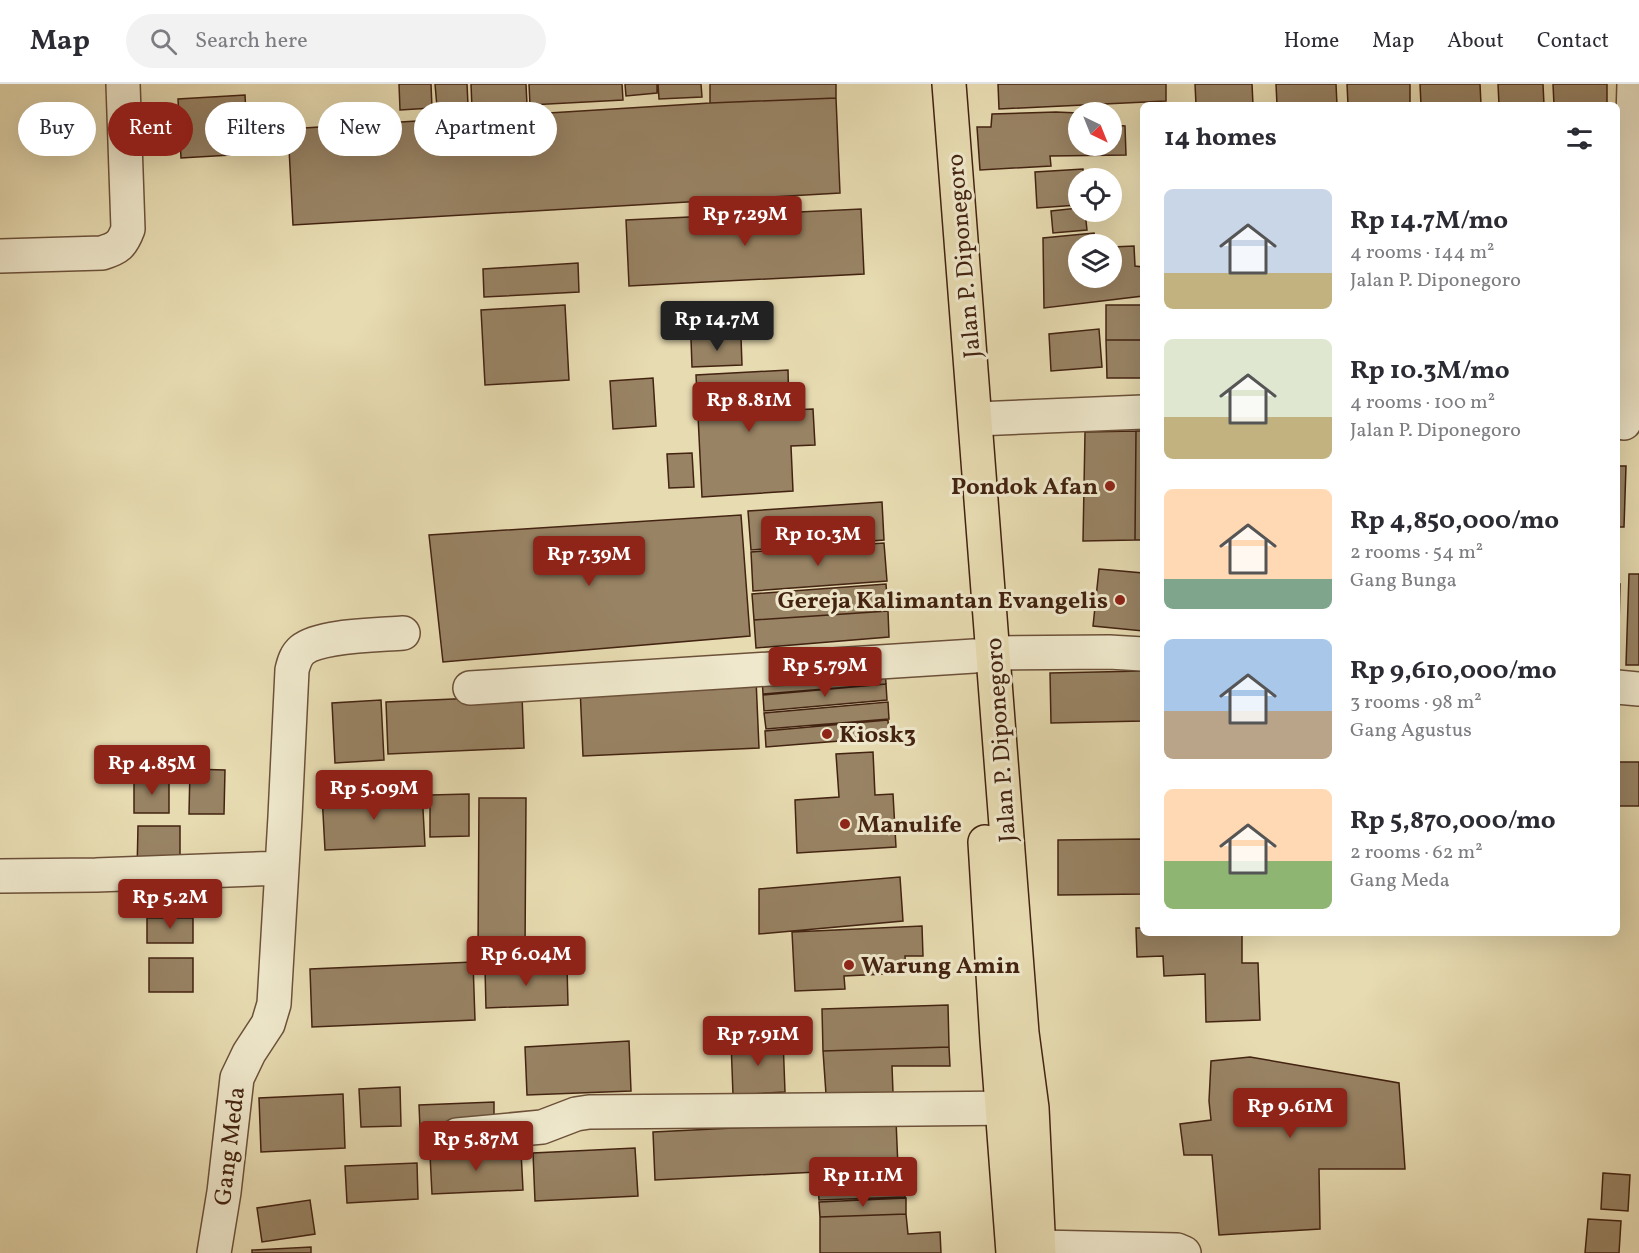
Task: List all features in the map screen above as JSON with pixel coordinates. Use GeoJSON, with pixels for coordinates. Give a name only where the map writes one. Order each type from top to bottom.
{"type":"FeatureCollection","features":[{"type":"Feature","properties":{"kind":"main road","name":"Jalan P. Diponegoro"},"geometry":{"type":"LineString","coordinates":[[927,84],[953,419],[984,654]]}},
{"type":"Feature","properties":{"kind":"main road","name":"Jalan P. Diponegoro"},"geometry":{"type":"LineString","coordinates":[[949,84],[976,419],[984,654],[1017,1108],[1030,1251]]}},
{"type":"Feature","properties":{"kind":"street"},"geometry":{"type":"LineString","coordinates":[[0,256],[102,253],[116,249],[124,240],[128,229],[123,84]]}},
{"type":"Feature","properties":{"kind":"street"},"geometry":{"type":"LineString","coordinates":[[1627,423],[1634,84]]}},
{"type":"Feature","properties":{"kind":"street"},"geometry":{"type":"LineString","coordinates":[[976,419],[1140,412]]}},
{"type":"Feature","properties":{"kind":"street","name":"Gang Meda"},"geometry":{"type":"LineString","coordinates":[[214,1253],[224,1192],[237,1078],[249,1053],[268,1024],[274,1004],[292,670],[295,659],[310,645],[327,640],[403,633]]}},
{"type":"Feature","properties":{"kind":"street"},"geometry":{"type":"LineString","coordinates":[[470,688],[984,654],[1109,652],[1140,654]]}},
{"type":"Feature","properties":{"kind":"street"},"geometry":{"type":"LineString","coordinates":[[1620,687],[1639,689]]}},
{"type":"Feature","properties":{"kind":"street"},"geometry":{"type":"LineString","coordinates":[[0,876],[282,868]]}},
{"type":"Feature","properties":{"kind":"street"},"geometry":{"type":"LineString","coordinates":[[457,1135],[542,1127],[576,1114],[589,1112],[1017,1108]]}},
{"type":"Feature","properties":{"kind":"street"},"geometry":{"type":"LineString","coordinates":[[1030,1251],[1177,1250],[1184,1253]]}},
{"type":"Feature","properties":{"kind":"building"},"geometry":{"type":"Polygon","coordinates":[[[399,84],[431,84],[432,102],[414,102],[414,109],[402,110],[402,102],[400,102],[399,84]]]}},
{"type":"Feature","properties":{"kind":"building"},"geometry":{"type":"Polygon","coordinates":[[[435,84],[467,84],[468,102],[437,102],[435,84]]]}},
{"type":"Feature","properties":{"kind":"building"},"geometry":{"type":"Polygon","coordinates":[[[471,84],[526,84],[527,102],[472,102],[471,84]]]}},
{"type":"Feature","properties":{"kind":"building"},"geometry":{"type":"Polygon","coordinates":[[[529,84],[622,84],[623,100],[557,104],[530,102],[529,84]]]}},
{"type":"Feature","properties":{"kind":"building"},"geometry":{"type":"Polygon","coordinates":[[[625,84],[657,84],[657,93],[626,96],[625,84]]]}},
{"type":"Feature","properties":{"kind":"building"},"geometry":{"type":"Polygon","coordinates":[[[658,84],[701,84],[702,97],[659,99],[658,84]]]}},
{"type":"Feature","properties":{"kind":"building"},"geometry":{"type":"Polygon","coordinates":[[[710,84],[836,84],[836,98],[710,103],[710,84]]]}},
{"type":"Feature","properties":{"kind":"building"},"geometry":{"type":"Polygon","coordinates":[[[998,84],[1166,84],[1166,101],[1068,102],[1068,106],[999,109],[998,84]]]}},
{"type":"Feature","properties":{"kind":"building"},"geometry":{"type":"Polygon","coordinates":[[[1195,84],[1252,84],[1253,102],[1196,102],[1195,84]]]}},
{"type":"Feature","properties":{"kind":"building"},"geometry":{"type":"Polygon","coordinates":[[[1276,84],[1336,84],[1337,102],[1277,102],[1276,84]]]}},
{"type":"Feature","properties":{"kind":"building"},"geometry":{"type":"Polygon","coordinates":[[[1347,84],[1410,84],[1410,102],[1348,102],[1347,84]]]}},
{"type":"Feature","properties":{"kind":"building"},"geometry":{"type":"Polygon","coordinates":[[[1420,84],[1480,84],[1481,102],[1421,102],[1420,84]]]}},
{"type":"Feature","properties":{"kind":"building"},"geometry":{"type":"Polygon","coordinates":[[[1498,84],[1543,84],[1544,102],[1499,102],[1498,84]]]}},
{"type":"Feature","properties":{"kind":"building"},"geometry":{"type":"Polygon","coordinates":[[[1553,84],[1607,84],[1607,102],[1554,102],[1553,84]]]}},
{"type":"Feature","properties":{"kind":"building"},"geometry":{"type":"Polygon","coordinates":[[[245,95],[245,102],[205,102],[205,156],[214,156],[181,158],[181,156],[193,156],[193,102],[178,102],[178,99],[245,95]]]}},
{"type":"Feature","properties":{"kind":"building"},"geometry":{"type":"Polygon","coordinates":[[[836,98],[840,193],[293,225],[289,156],[306,156],[306,128],[318,127],[318,156],[402,156],[402,122],[414,121],[414,156],[557,156],[557,112],[836,98]]]}},
{"type":"Feature","properties":{"kind":"building"},"geometry":{"type":"Polygon","coordinates":[[[1068,113],[1068,156],[1050,156],[1051,166],[980,170],[977,127],[991,127],[992,114],[1068,113]]]}},
{"type":"Feature","properties":{"kind":"building"},"geometry":{"type":"Polygon","coordinates":[[[1122,126],[1125,126],[1126,155],[1122,155],[1122,126]]]}},
{"type":"Feature","properties":{"kind":"building"},"geometry":{"type":"Polygon","coordinates":[[[1068,170],[1068,206],[1037,208],[1035,172],[1068,170]]]}},
{"type":"Feature","properties":{"kind":"building"},"geometry":{"type":"Polygon","coordinates":[[[861,209],[864,274],[629,286],[626,220],[861,209]]]}},
{"type":"Feature","properties":{"kind":"building"},"geometry":{"type":"Polygon","coordinates":[[[1068,209],[1068,222],[1086,222],[1087,230],[1053,233],[1051,211],[1068,209]]]}},
{"type":"Feature","properties":{"kind":"building"},"geometry":{"type":"Polygon","coordinates":[[[1068,236],[1068,288],[1122,288],[1122,247],[1134,246],[1135,266],[1140,267],[1140,296],[1044,308],[1043,238],[1068,236]]]}},
{"type":"Feature","properties":{"kind":"building"},"geometry":{"type":"Polygon","coordinates":[[[578,263],[579,292],[484,297],[483,269],[578,263]]]}},
{"type":"Feature","properties":{"kind":"building"},"geometry":{"type":"Polygon","coordinates":[[[565,305],[569,380],[485,385],[481,310],[565,305]]]}},
{"type":"Feature","properties":{"kind":"building"},"geometry":{"type":"Polygon","coordinates":[[[1106,305],[1140,305],[1140,340],[1106,340],[1106,305]]]}},
{"type":"Feature","properties":{"kind":"building"},"geometry":{"type":"Polygon","coordinates":[[[1099,329],[1102,367],[1051,371],[1049,334],[1099,329]]]}},
{"type":"Feature","properties":{"kind":"building"},"geometry":{"type":"Polygon","coordinates":[[[741,337],[742,365],[692,367],[691,339],[741,337]]]}},
{"type":"Feature","properties":{"kind":"building"},"geometry":{"type":"Polygon","coordinates":[[[1106,340],[1140,340],[1140,378],[1107,378],[1106,340]]]}},
{"type":"Feature","properties":{"kind":"building"},"geometry":{"type":"Polygon","coordinates":[[[788,370],[789,410],[813,409],[815,445],[791,446],[793,491],[702,497],[696,375],[788,370]]]}},
{"type":"Feature","properties":{"kind":"building"},"geometry":{"type":"Polygon","coordinates":[[[653,378],[656,426],[613,429],[610,381],[653,378]]]}},
{"type":"Feature","properties":{"kind":"building","name":"Pondok Afan"},"geometry":{"type":"Polygon","coordinates":[[[1136,431],[1135,540],[1083,541],[1085,432],[1136,431]]]}},
{"type":"Feature","properties":{"kind":"building"},"geometry":{"type":"Polygon","coordinates":[[[1136,431],[1140,431],[1140,540],[1135,540],[1136,431]]]}},
{"type":"Feature","properties":{"kind":"building"},"geometry":{"type":"Polygon","coordinates":[[[692,453],[694,487],[669,488],[667,454],[692,453]]]}},
{"type":"Feature","properties":{"kind":"building"},"geometry":{"type":"Polygon","coordinates":[[[1620,466],[1626,466],[1624,527],[1620,527],[1620,466]]]}},
{"type":"Feature","properties":{"kind":"building"},"geometry":{"type":"Polygon","coordinates":[[[882,502],[884,540],[751,550],[748,511],[882,502]]]}},
{"type":"Feature","properties":{"kind":"building"},"geometry":{"type":"Polygon","coordinates":[[[741,515],[750,636],[443,662],[429,535],[741,515]]]}},
{"type":"Feature","properties":{"kind":"building"},"geometry":{"type":"Polygon","coordinates":[[[884,543],[887,581],[753,591],[751,552],[884,543]]]}},
{"type":"Feature","properties":{"kind":"building","name":"Gereja Kalimantan Evangelis"},"geometry":{"type":"Polygon","coordinates":[[[1099,569],[1140,573],[1140,631],[1093,626],[1099,569]]]}},
{"type":"Feature","properties":{"kind":"building"},"geometry":{"type":"Polygon","coordinates":[[[1629,574],[1639,574],[1639,665],[1626,665],[1629,574]]]}},
{"type":"Feature","properties":{"kind":"building"},"geometry":{"type":"Polygon","coordinates":[[[886,584],[888,611],[754,620],[752,594],[886,584]]]}},
{"type":"Feature","properties":{"kind":"building"},"geometry":{"type":"Polygon","coordinates":[[[888,611],[889,637],[756,648],[754,620],[888,611]]]}},
{"type":"Feature","properties":{"kind":"building"},"geometry":{"type":"Polygon","coordinates":[[[885,667],[886,684],[763,694],[762,678],[885,667]]]}},
{"type":"Feature","properties":{"kind":"building"},"geometry":{"type":"Polygon","coordinates":[[[1140,671],[1140,721],[1051,723],[1050,673],[1140,671]]]}},
{"type":"Feature","properties":{"kind":"building"},"geometry":{"type":"Polygon","coordinates":[[[756,679],[759,748],[583,756],[580,687],[756,679]]]}},
{"type":"Feature","properties":{"kind":"building"},"geometry":{"type":"Polygon","coordinates":[[[886,684],[887,700],[764,711],[763,695],[886,684]]]}},
{"type":"Feature","properties":{"kind":"building"},"geometry":{"type":"Polygon","coordinates":[[[522,696],[524,748],[388,754],[386,702],[522,696]]]}},
{"type":"Feature","properties":{"kind":"building"},"geometry":{"type":"Polygon","coordinates":[[[381,700],[384,760],[335,763],[332,703],[381,700]]]}},
{"type":"Feature","properties":{"kind":"building"},"geometry":{"type":"Polygon","coordinates":[[[888,702],[889,719],[766,729],[764,713],[888,702]]]}},
{"type":"Feature","properties":{"kind":"building","name":"Kiosk3"},"geometry":{"type":"Polygon","coordinates":[[[888,720],[889,737],[766,747],[765,731],[888,720]]]}},
{"type":"Feature","properties":{"kind":"building","name":"Manulife"},"geometry":{"type":"Polygon","coordinates":[[[873,752],[875,795],[893,794],[896,847],[797,853],[795,800],[839,797],[836,754],[873,752]]]}},
{"type":"Feature","properties":{"kind":"building"},"geometry":{"type":"Polygon","coordinates":[[[1620,762],[1639,762],[1639,806],[1620,806],[1620,762]]]}},
{"type":"Feature","properties":{"kind":"building"},"geometry":{"type":"Polygon","coordinates":[[[190,769],[225,770],[224,814],[189,814],[190,769]]]}},
{"type":"Feature","properties":{"kind":"building"},"geometry":{"type":"Polygon","coordinates":[[[134,779],[169,779],[169,813],[134,813],[134,779]]]}},
{"type":"Feature","properties":{"kind":"building"},"geometry":{"type":"Polygon","coordinates":[[[422,791],[425,846],[325,850],[322,795],[422,791]]]}},
{"type":"Feature","properties":{"kind":"building"},"geometry":{"type":"Polygon","coordinates":[[[469,794],[469,836],[430,837],[430,795],[469,794]]]}},
{"type":"Feature","properties":{"kind":"building"},"geometry":{"type":"Polygon","coordinates":[[[479,798],[526,798],[525,953],[478,953],[479,798]]]}},
{"type":"Feature","properties":{"kind":"building"},"geometry":{"type":"Polygon","coordinates":[[[138,826],[180,826],[180,872],[137,872],[138,826]]]}},
{"type":"Feature","properties":{"kind":"building"},"geometry":{"type":"Polygon","coordinates":[[[1140,839],[1140,894],[1058,895],[1058,840],[1140,839]]]}},
{"type":"Feature","properties":{"kind":"building"},"geometry":{"type":"Polygon","coordinates":[[[900,877],[903,921],[759,934],[759,889],[900,877]]]}},
{"type":"Feature","properties":{"kind":"building"},"geometry":{"type":"Polygon","coordinates":[[[147,918],[193,918],[193,943],[147,943],[147,918]]]}},
{"type":"Feature","properties":{"kind":"building","name":"Warung Amin"},"geometry":{"type":"Polygon","coordinates":[[[922,926],[923,956],[905,956],[906,973],[844,976],[845,989],[795,991],[792,932],[922,926]]]}},
{"type":"Feature","properties":{"kind":"building"},"geometry":{"type":"Polygon","coordinates":[[[1136,928],[1140,928],[1140,936],[1242,936],[1242,963],[1258,963],[1260,1020],[1206,1022],[1205,974],[1164,976],[1163,956],[1137,957],[1136,928]]]}},
{"type":"Feature","properties":{"kind":"building"},"geometry":{"type":"Polygon","coordinates":[[[149,958],[193,958],[193,992],[149,992],[149,958]]]}},
{"type":"Feature","properties":{"kind":"building"},"geometry":{"type":"Polygon","coordinates":[[[473,962],[475,1020],[312,1027],[310,969],[473,962]]]}},
{"type":"Feature","properties":{"kind":"building"},"geometry":{"type":"Polygon","coordinates":[[[567,966],[568,1005],[486,1008],[485,969],[567,966]]]}},
{"type":"Feature","properties":{"kind":"building"},"geometry":{"type":"Polygon","coordinates":[[[948,1005],[949,1047],[823,1051],[822,1009],[948,1005]]]}},
{"type":"Feature","properties":{"kind":"building"},"geometry":{"type":"Polygon","coordinates":[[[783,1038],[785,1092],[733,1095],[731,1041],[783,1038]]]}},
{"type":"Feature","properties":{"kind":"building"},"geometry":{"type":"Polygon","coordinates":[[[629,1041],[631,1091],[527,1095],[525,1047],[629,1041]]]}},
{"type":"Feature","properties":{"kind":"building"},"geometry":{"type":"Polygon","coordinates":[[[949,1047],[950,1066],[892,1066],[893,1093],[826,1094],[823,1051],[949,1047]]]}},
{"type":"Feature","properties":{"kind":"building"},"geometry":{"type":"Polygon","coordinates":[[[1250,1057],[1399,1083],[1405,1169],[1319,1169],[1320,1229],[1219,1235],[1212,1155],[1184,1155],[1180,1124],[1211,1120],[1209,1101],[1211,1061],[1250,1057]]]}},
{"type":"Feature","properties":{"kind":"building"},"geometry":{"type":"Polygon","coordinates":[[[400,1087],[401,1126],[361,1127],[359,1089],[400,1087]]]}},
{"type":"Feature","properties":{"kind":"building"},"geometry":{"type":"Polygon","coordinates":[[[343,1094],[345,1148],[261,1152],[259,1098],[343,1094]]]}},
{"type":"Feature","properties":{"kind":"building"},"geometry":{"type":"Polygon","coordinates":[[[494,1102],[494,1125],[420,1128],[419,1105],[494,1102]]]}},
{"type":"Feature","properties":{"kind":"building"},"geometry":{"type":"Polygon","coordinates":[[[896,1120],[898,1168],[655,1180],[653,1132],[896,1120]]]}},
{"type":"Feature","properties":{"kind":"building"},"geometry":{"type":"Polygon","coordinates":[[[635,1148],[638,1196],[535,1201],[533,1153],[635,1148]]]}},
{"type":"Feature","properties":{"kind":"building"},"geometry":{"type":"Polygon","coordinates":[[[521,1151],[523,1190],[432,1194],[430,1155],[521,1151]]]}},
{"type":"Feature","properties":{"kind":"building"},"geometry":{"type":"Polygon","coordinates":[[[417,1163],[418,1199],[347,1203],[345,1166],[417,1163]]]}},
{"type":"Feature","properties":{"kind":"building"},"geometry":{"type":"Polygon","coordinates":[[[1603,1173],[1630,1175],[1628,1211],[1601,1209],[1603,1173]]]}},
{"type":"Feature","properties":{"kind":"building"},"geometry":{"type":"Polygon","coordinates":[[[905,1182],[905,1197],[819,1200],[818,1185],[905,1182]]]}},
{"type":"Feature","properties":{"kind":"building"},"geometry":{"type":"Polygon","coordinates":[[[906,1198],[906,1214],[820,1217],[819,1202],[906,1198]]]}},
{"type":"Feature","properties":{"kind":"building"},"geometry":{"type":"Polygon","coordinates":[[[310,1200],[315,1234],[262,1242],[257,1208],[310,1200]]]}},
{"type":"Feature","properties":{"kind":"building"},"geometry":{"type":"Polygon","coordinates":[[[906,1214],[908,1234],[940,1232],[941,1253],[820,1253],[820,1217],[906,1214]]]}},
{"type":"Feature","properties":{"kind":"building"},"geometry":{"type":"Polygon","coordinates":[[[1588,1219],[1621,1221],[1619,1253],[1585,1253],[1588,1219]]]}},
{"type":"Feature","properties":{"kind":"building"},"geometry":{"type":"Polygon","coordinates":[[[311,1247],[311,1253],[252,1253],[252,1250],[311,1247]]]}},
{"type":"Feature","properties":{"kind":"place","name":"Pondok Afan"},"geometry":{"type":"Point","coordinates":[1110,486]}},
{"type":"Feature","properties":{"kind":"place","name":"Gereja Kalimantan Evangelis"},"geometry":{"type":"Point","coordinates":[1120,600]}},
{"type":"Feature","properties":{"kind":"place","name":"Kiosk3"},"geometry":{"type":"Point","coordinates":[827,734]}},
{"type":"Feature","properties":{"kind":"place","name":"Manulife"},"geometry":{"type":"Point","coordinates":[845,824]}},
{"type":"Feature","properties":{"kind":"place","name":"Warung Amin"},"geometry":{"type":"Point","coordinates":[849,965]}}]}
